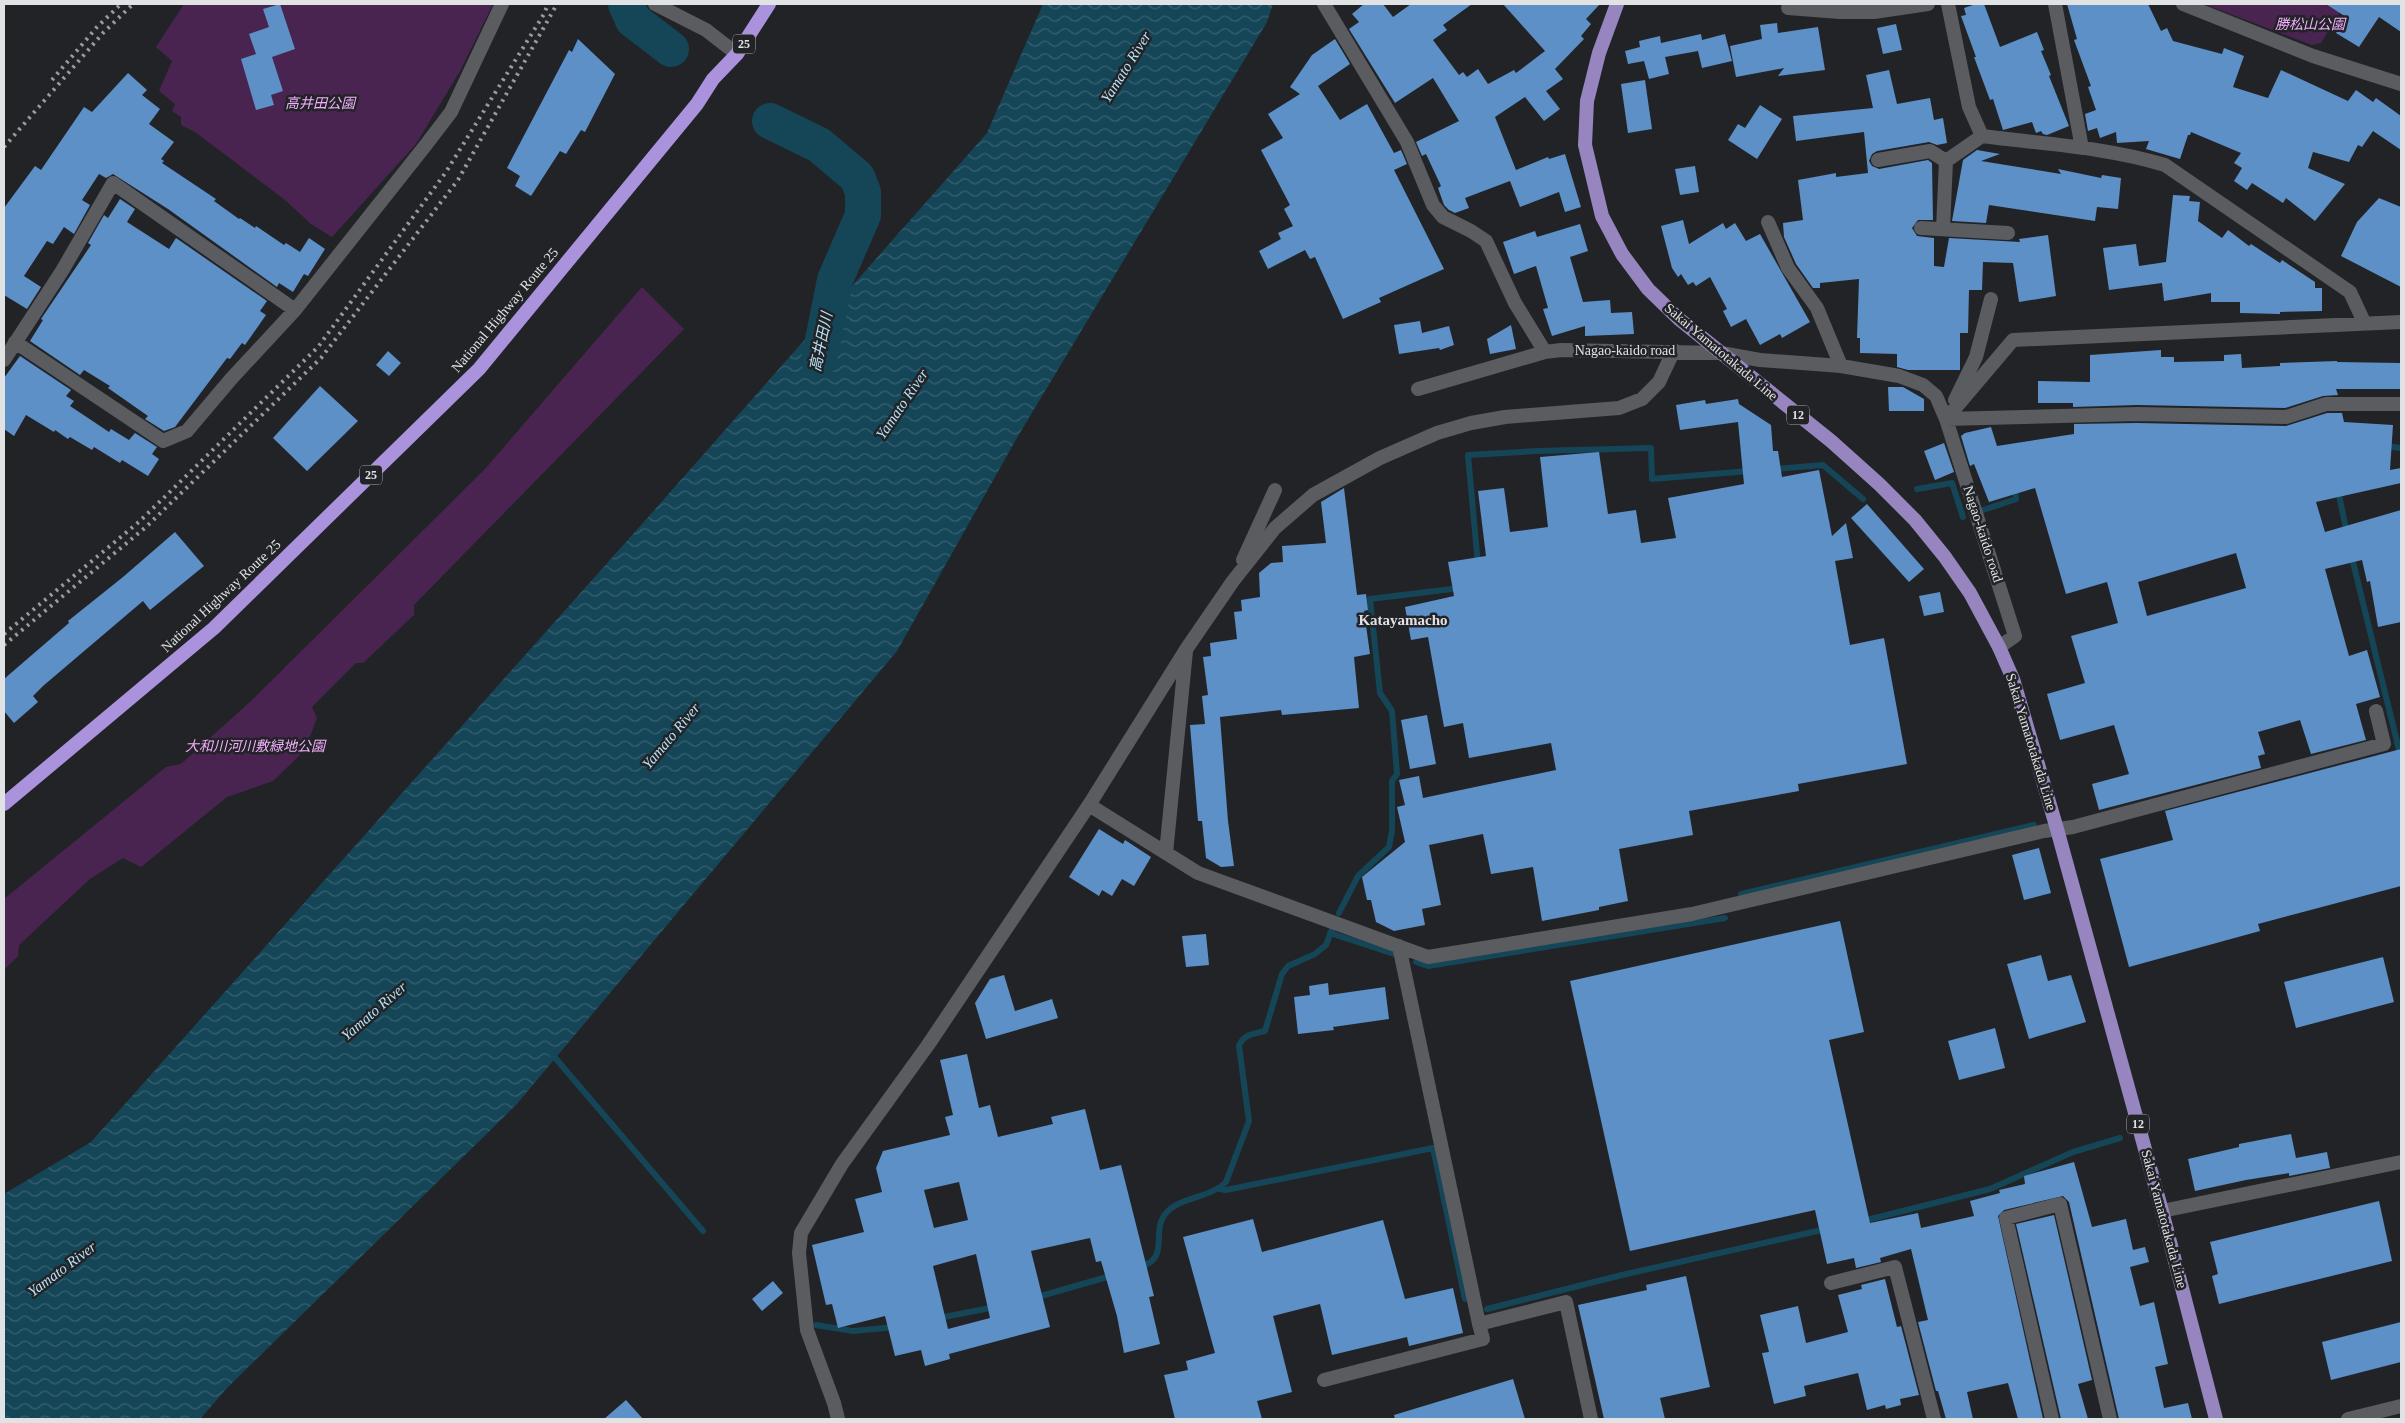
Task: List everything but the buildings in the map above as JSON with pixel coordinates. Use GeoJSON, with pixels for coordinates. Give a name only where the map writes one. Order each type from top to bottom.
{"type":"FeatureCollection","features":[{"type":"Feature","properties":{"kind":"highway","name":"National Highway Route 25"},"geometry":{"type":"LineString","coordinates":[[4,804],[214,628],[479,369],[697,104],[714,79],[738,54],[769,4]]}},
{"type":"Feature","properties":{"kind":"main road","name":"Sakai Yamatotakada Line"},"geometry":{"type":"LineString","coordinates":[[1618,4],[1599,53],[1587,101],[1585,145],[1602,216],[1622,254],[1648,289],[1679,319],[1831,441],[1916,520],[1970,593],[2000,648],[2018,693],[2058,829],[2162,1211],[2216,1419]]}},
{"type":"Feature","properties":{"kind":"street"},"geometry":{"type":"LineString","coordinates":[[15,342],[163,441],[187,431],[231,379],[295,310],[451,112],[502,4]]}},
{"type":"Feature","properties":{"kind":"street"},"geometry":{"type":"LineString","coordinates":[[655,4],[706,30],[738,54]]}},
{"type":"Feature","properties":{"kind":"street"},"geometry":{"type":"LineString","coordinates":[[1788,8],[1840,12],[1874,12],[1928,4]]}},
{"type":"Feature","properties":{"kind":"street"},"geometry":{"type":"LineString","coordinates":[[1948,4],[1969,107],[1982,136]]}},
{"type":"Feature","properties":{"kind":"street"},"geometry":{"type":"LineString","coordinates":[[2055,4],[2082,148]]}},
{"type":"Feature","properties":{"kind":"street"},"geometry":{"type":"LineString","coordinates":[[2183,4],[2314,56],[2401,84]]}},
{"type":"Feature","properties":{"kind":"street"},"geometry":{"type":"LineString","coordinates":[[1330,7],[1407,142],[1433,205],[1444,217],[1472,231],[1486,242],[1515,303],[1545,352]]}},
{"type":"Feature","properties":{"kind":"street"},"geometry":{"type":"LineString","coordinates":[[1946,161],[1982,136],[2082,148],[2145,158],[2165,164],[2350,292],[2364,322]]}},
{"type":"Feature","properties":{"kind":"street"},"geometry":{"type":"LineString","coordinates":[[1878,160],[1930,151],[1946,161]]}},
{"type":"Feature","properties":{"kind":"street"},"geometry":{"type":"LineString","coordinates":[[1943,229],[1946,161]]}},
{"type":"Feature","properties":{"kind":"street"},"geometry":{"type":"LineString","coordinates":[[4,360],[62,271],[113,183],[295,310]]}},
{"type":"Feature","properties":{"kind":"street"},"geometry":{"type":"LineString","coordinates":[[1768,222],[1788,268],[1817,308],[1841,366]]}},
{"type":"Feature","properties":{"kind":"street"},"geometry":{"type":"LineString","coordinates":[[1921,228],[2008,233]]}},
{"type":"Feature","properties":{"kind":"street"},"geometry":{"type":"LineString","coordinates":[[1946,419],[1976,357],[1991,299]]}},
{"type":"Feature","properties":{"kind":"street"},"geometry":{"type":"LineString","coordinates":[[1946,419],[2014,340],[2364,322],[2401,322]]}},
{"type":"Feature","properties":{"kind":"street","name":"Nagao-kaido road"},"geometry":{"type":"LineString","coordinates":[[1418,389],[1545,352],[1561,350],[1674,350],[1721,353],[1760,360],[1841,366],[1899,376],[1923,385],[1936,396],[1946,419],[2015,636],[2000,648]]}},
{"type":"Feature","properties":{"kind":"street"},"geometry":{"type":"LineString","coordinates":[[838,1419],[807,1330],[799,1253],[801,1232],[842,1164],[928,1045],[1088,805],[1187,648],[1233,581],[1275,528],[1313,496],[1380,458],[1437,433],[1471,423],[1505,417],[1619,408],[1642,399],[1659,382],[1674,350]]}},
{"type":"Feature","properties":{"kind":"street"},"geometry":{"type":"LineString","coordinates":[[1946,419],[2137,414],[2286,416],[2326,404],[2401,404]]}},
{"type":"Feature","properties":{"kind":"street"},"geometry":{"type":"LineString","coordinates":[[1233,581],[1275,490]]}},
{"type":"Feature","properties":{"kind":"street"},"geometry":{"type":"LineString","coordinates":[[1166,853],[1187,648]]}},
{"type":"Feature","properties":{"kind":"street"},"geometry":{"type":"LineString","coordinates":[[1088,805],[1198,873],[1428,957],[1692,914],[2058,829],[2384,744],[2376,712]]}},
{"type":"Feature","properties":{"kind":"street"},"geometry":{"type":"LineString","coordinates":[[1324,1380],[1483,1339],[1399,946]]}},
{"type":"Feature","properties":{"kind":"street"},"geometry":{"type":"LineString","coordinates":[[2162,1211],[2401,1162]]}},
{"type":"Feature","properties":{"kind":"street"},"geometry":{"type":"LineString","coordinates":[[2052,1419],[2006,1218],[2060,1204],[2110,1419]]}},
{"type":"Feature","properties":{"kind":"street"},"geometry":{"type":"LineString","coordinates":[[1831,1282],[1895,1267],[1934,1419]]}},
{"type":"Feature","properties":{"kind":"street"},"geometry":{"type":"LineString","coordinates":[[1480,1324],[1566,1302],[1591,1419]]}},
{"type":"Feature","properties":{"kind":"street"},"geometry":{"type":"LineString","coordinates":[[2348,1419],[2401,1406]]}},
{"type":"Feature","properties":{"kind":"green space","name":"高井田公園"},"geometry":{"type":"Polygon","coordinates":[[[184,4],[493,4],[460,71],[416,144],[332,237],[311,224],[285,200],[195,132],[181,125],[181,117],[172,111],[175,104],[159,91],[172,61],[156,47],[184,4]]]}},
{"type":"Feature","properties":{"kind":"green space","name":"勝松山公園"},"geometry":{"type":"Polygon","coordinates":[[[2204,4],[2345,4],[2321,43],[2312,45],[2204,4]]]}},
{"type":"Feature","properties":{"kind":"green space","name":"大和川河川敷緑地公園"},"geometry":{"type":"Polygon","coordinates":[[[642,287],[684,329],[414,605],[414,615],[363,663],[356,663],[312,707],[317,718],[307,744],[298,757],[273,781],[227,797],[141,867],[123,858],[90,879],[19,945],[18,956],[4,970],[4,899],[166,767],[181,764],[251,701],[485,469],[642,287]]]}},
{"type":"Feature","properties":{"kind":"water","name":"Yamato River"},"geometry":{"type":"Polygon","coordinates":[[[1043,4],[1273,4],[1267,22],[1018,436],[897,651],[516,1105],[227,1388],[200,1419],[4,1419],[4,1194],[91,1142],[650,515],[987,133],[1043,4]]]}},
{"type":"Feature","properties":{"kind":"waterway","name":"高井田川"},"geometry":{"type":"LineString","coordinates":[[626,4],[633,20],[671,49]]}},
{"type":"Feature","properties":{"kind":"waterway","name":"高井田川"},"geometry":{"type":"LineString","coordinates":[[770,121],[819,145],[857,177],[863,192],[863,215],[835,280],[819,360]]}},
{"type":"Feature","properties":{"kind":"waterway"},"geometry":{"type":"LineString","coordinates":[[2385,446],[2401,448]]}},
{"type":"Feature","properties":{"kind":"waterway"},"geometry":{"type":"LineString","coordinates":[[1478,565],[1468,455],[1651,448],[1652,479],[1749,471]]}},
{"type":"Feature","properties":{"kind":"waterway"},"geometry":{"type":"LineString","coordinates":[[1774,469],[1823,465],[1863,499]]}},
{"type":"Feature","properties":{"kind":"waterway"},"geometry":{"type":"LineString","coordinates":[[1917,489],[1952,483],[1963,517]]}},
{"type":"Feature","properties":{"kind":"waterway"},"geometry":{"type":"LineString","coordinates":[[1983,510],[2016,499],[2015,487]]}},
{"type":"Feature","properties":{"kind":"waterway"},"geometry":{"type":"LineString","coordinates":[[2338,490],[2347,534]]}},
{"type":"Feature","properties":{"kind":"waterway"},"geometry":{"type":"LineString","coordinates":[[2351,554],[2401,758]]}},
{"type":"Feature","properties":{"kind":"waterway"},"geometry":{"type":"LineString","coordinates":[[1339,913],[1358,876],[1389,847],[1392,831],[1392,781],[1397,774],[1392,711],[1380,693],[1370,599],[1460,588]]}},
{"type":"Feature","properties":{"kind":"waterway"},"geometry":{"type":"LineString","coordinates":[[1741,894],[2034,825]]}},
{"type":"Feature","properties":{"kind":"waterway"},"geometry":{"type":"LineString","coordinates":[[1416,962],[1428,966],[1725,918]]}},
{"type":"Feature","properties":{"kind":"waterway"},"geometry":{"type":"LineString","coordinates":[[1140,1267],[1150,1263],[1155,1257],[1158,1250],[1162,1219],[1167,1212],[1180,1203],[1212,1191],[1226,1182],[1249,1121],[1239,1046],[1246,1037],[1265,1031],[1282,974],[1288,966],[1315,954],[1326,945],[1332,929]]}},
{"type":"Feature","properties":{"kind":"waterway"},"geometry":{"type":"LineString","coordinates":[[1330,933],[1394,954]]}},
{"type":"Feature","properties":{"kind":"waterway"},"geometry":{"type":"LineString","coordinates":[[551,1053],[703,1231]]}},
{"type":"Feature","properties":{"kind":"waterway"},"geometry":{"type":"LineString","coordinates":[[1863,1221],[1990,1189],[2073,1152],[2120,1138]]}},
{"type":"Feature","properties":{"kind":"waterway"},"geometry":{"type":"LineString","coordinates":[[1219,1189],[1226,1190],[1433,1148],[1465,1299]]}},
{"type":"Feature","properties":{"kind":"waterway"},"geometry":{"type":"LineString","coordinates":[[1487,1309],[1622,1275],[1826,1229]]}},
{"type":"Feature","properties":{"kind":"waterway"},"geometry":{"type":"LineString","coordinates":[[1034,1298],[1114,1275]]}},
{"type":"Feature","properties":{"kind":"waterway"},"geometry":{"type":"LineString","coordinates":[[939,1318],[995,1307]]}},
{"type":"Feature","properties":{"kind":"waterway"},"geometry":{"type":"LineString","coordinates":[[816,1325],[853,1331],[895,1327]]}},
{"type":"Feature","properties":{"kind":"railway"},"geometry":{"type":"LineString","coordinates":[[52,80],[97,27],[121,4]]}},
{"type":"Feature","properties":{"kind":"railway"},"geometry":{"type":"LineString","coordinates":[[4,147],[103,33],[133,4]]}},
{"type":"Feature","properties":{"kind":"railway"},"geometry":{"type":"LineString","coordinates":[[4,634],[140,521],[318,347],[446,172],[544,14],[548,4]]}},
{"type":"Feature","properties":{"kind":"railway"},"geometry":{"type":"LineString","coordinates":[[4,645],[146,527],[321,358],[458,180],[557,4]]}},
{"type":"Feature","properties":{"kind":"district","name":"Katayamacho"},"geometry":{"type":"Point","coordinates":[1403,620]}}]}
